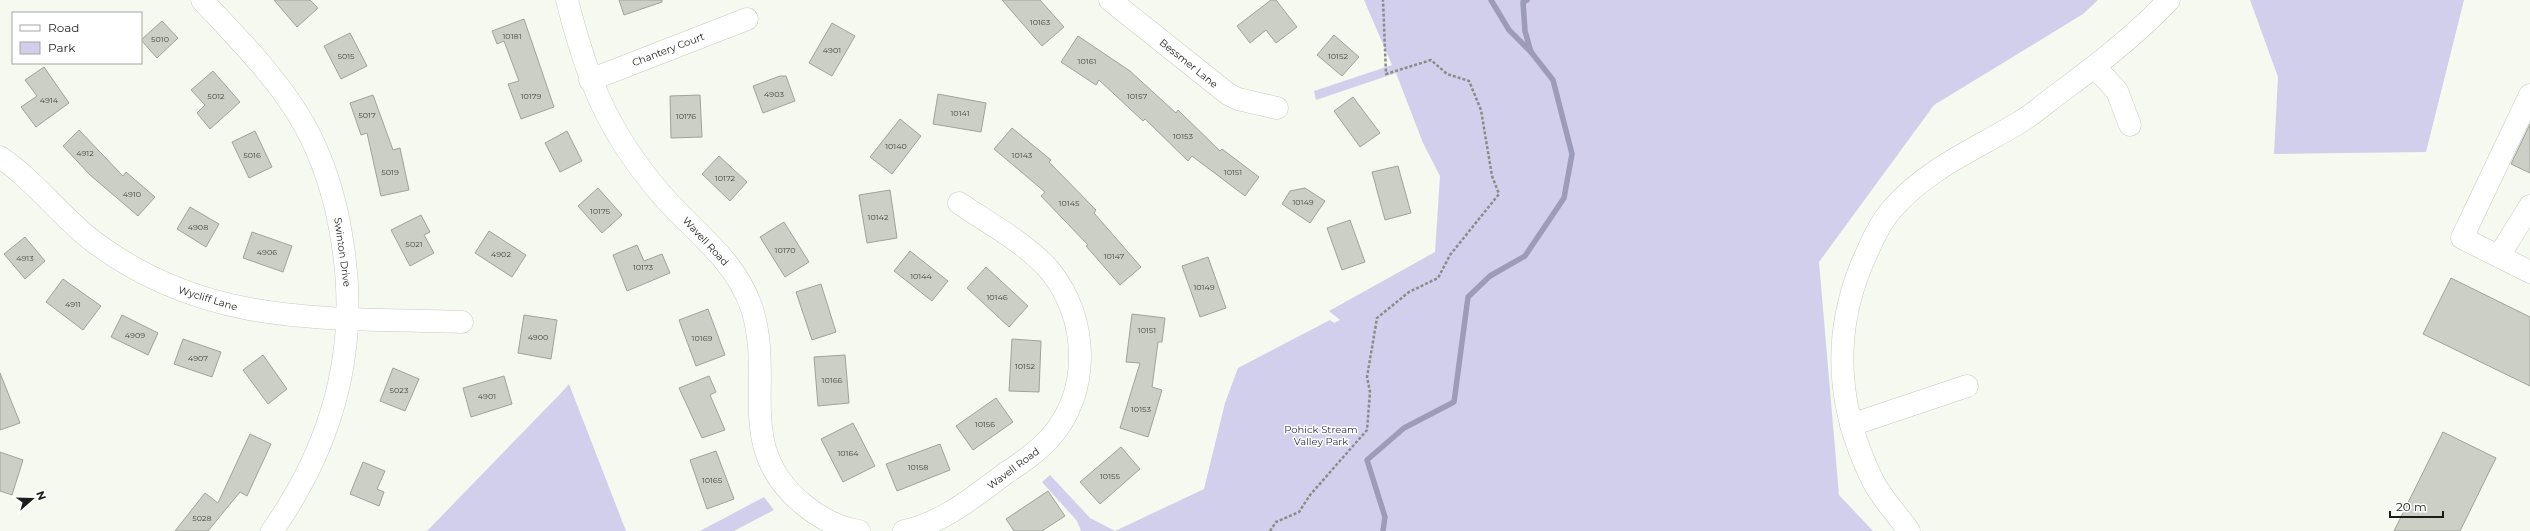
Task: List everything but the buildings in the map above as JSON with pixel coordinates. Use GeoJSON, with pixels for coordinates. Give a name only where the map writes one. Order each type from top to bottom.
{"type":"FeatureCollection","features":[{"type":"Feature","properties":{"kind":"street","name":"Swinton Drive"},"geometry":{"type":"LineString","coordinates":[[202,0],[260,62],[287,97],[305,126],[324,169],[338,214],[348,273],[348,318],[344,357],[333,410],[321,446],[303,482],[272,531]]}},
{"type":"Feature","properties":{"kind":"street","name":"Wavell Road"},"geometry":{"type":"LineString","coordinates":[[567,0],[590,80],[606,116],[632,159],[662,195],[719,251],[744,291],[757,330],[761,358],[758,411],[760,430],[766,451],[775,471],[787,489],[813,512],[835,524],[859,531]]}},
{"type":"Feature","properties":{"kind":"street","name":"Bessmer Lane"},"geometry":{"type":"LineString","coordinates":[[1110,0],[1228,94],[1238,99],[1277,108]]}},
{"type":"Feature","properties":{"kind":"street"},"geometry":{"type":"LineString","coordinates":[[1909,531],[1872,480],[1851,425],[1843,393],[1842,344],[1850,295],[1868,250],[1893,208],[1945,163],[2021,121],[2095,67],[2152,18],[2169,0]]}},
{"type":"Feature","properties":{"kind":"street","name":"Chantery Court"},"geometry":{"type":"LineString","coordinates":[[590,80],[746,19]]}},
{"type":"Feature","properties":{"kind":"street"},"geometry":{"type":"LineString","coordinates":[[2095,67],[2117,91],[2130,125]]}},
{"type":"Feature","properties":{"kind":"street"},"geometry":{"type":"LineString","coordinates":[[2530,95],[2462,238],[2530,272]]}},
{"type":"Feature","properties":{"kind":"street","name":"Wycliff Lane"},"geometry":{"type":"LineString","coordinates":[[0,156],[30,181],[93,241],[126,264],[162,283],[192,295],[250,311],[348,318],[462,322]]}},
{"type":"Feature","properties":{"kind":"street","name":"Wavell Road"},"geometry":{"type":"LineString","coordinates":[[904,531],[936,521],[1034,453],[1049,438],[1067,412],[1080,369],[1080,341],[1075,316],[1063,289],[1050,271],[1034,255],[959,203]]}},
{"type":"Feature","properties":{"kind":"street"},"geometry":{"type":"LineString","coordinates":[[2499,256],[2530,206]]}},
{"type":"Feature","properties":{"kind":"street"},"geometry":{"type":"LineString","coordinates":[[1851,425],[1967,386]]}},
{"type":"Feature","properties":{"kind":"path"},"geometry":{"type":"LineString","coordinates":[[1270,531],[1276,522],[1299,512],[1310,495],[1367,430],[1370,392],[1367,377],[1378,318],[1409,292],[1438,278],[1450,255],[1498,194],[1492,176],[1481,110],[1469,81],[1447,74],[1431,60],[1386,74],[1383,0]]}},
{"type":"Feature","properties":{"kind":"green space","name":"Pohick Stream Valley Park"},"geometry":{"type":"Polygon","coordinates":[[[1364,0],[2098,0],[2083,14],[1934,105],[1819,262],[1839,495],[1873,531],[1115,531],[1204,489],[1225,403],[1238,368],[1330,320],[1334,323],[1340,320],[1329,311],[1435,252],[1440,176],[1423,143],[1396,73],[1316,100],[1314,91],[1392,65],[1364,0]]]}},
{"type":"Feature","properties":{"kind":"green space"},"geometry":{"type":"Polygon","coordinates":[[[2250,0],[2464,0],[2426,152],[2274,154],[2278,77],[2250,0]]]}},
{"type":"Feature","properties":{"kind":"green space"},"geometry":{"type":"Polygon","coordinates":[[[569,384],[626,531],[427,531],[561,393],[569,384]]]}},
{"type":"Feature","properties":{"kind":"green space"},"geometry":{"type":"Polygon","coordinates":[[[1050,475],[1090,518],[1115,531],[1081,531],[1077,521],[1042,482],[1050,475]]]}},
{"type":"Feature","properties":{"kind":"green space"},"geometry":{"type":"Polygon","coordinates":[[[764,497],[774,510],[734,531],[700,531],[764,497]]]}},
{"type":"Feature","properties":{"kind":"waterway"},"geometry":{"type":"LineString","coordinates":[[1491,0],[1509,30],[1531,52]]}},
{"type":"Feature","properties":{"kind":"waterway"},"geometry":{"type":"LineString","coordinates":[[1383,531],[1385,517],[1367,460],[1404,428],[1454,402],[1468,297],[1490,276],[1525,256],[1564,198],[1572,154],[1553,80],[1531,52],[1525,31],[1523,2],[1527,0]]}}]}
